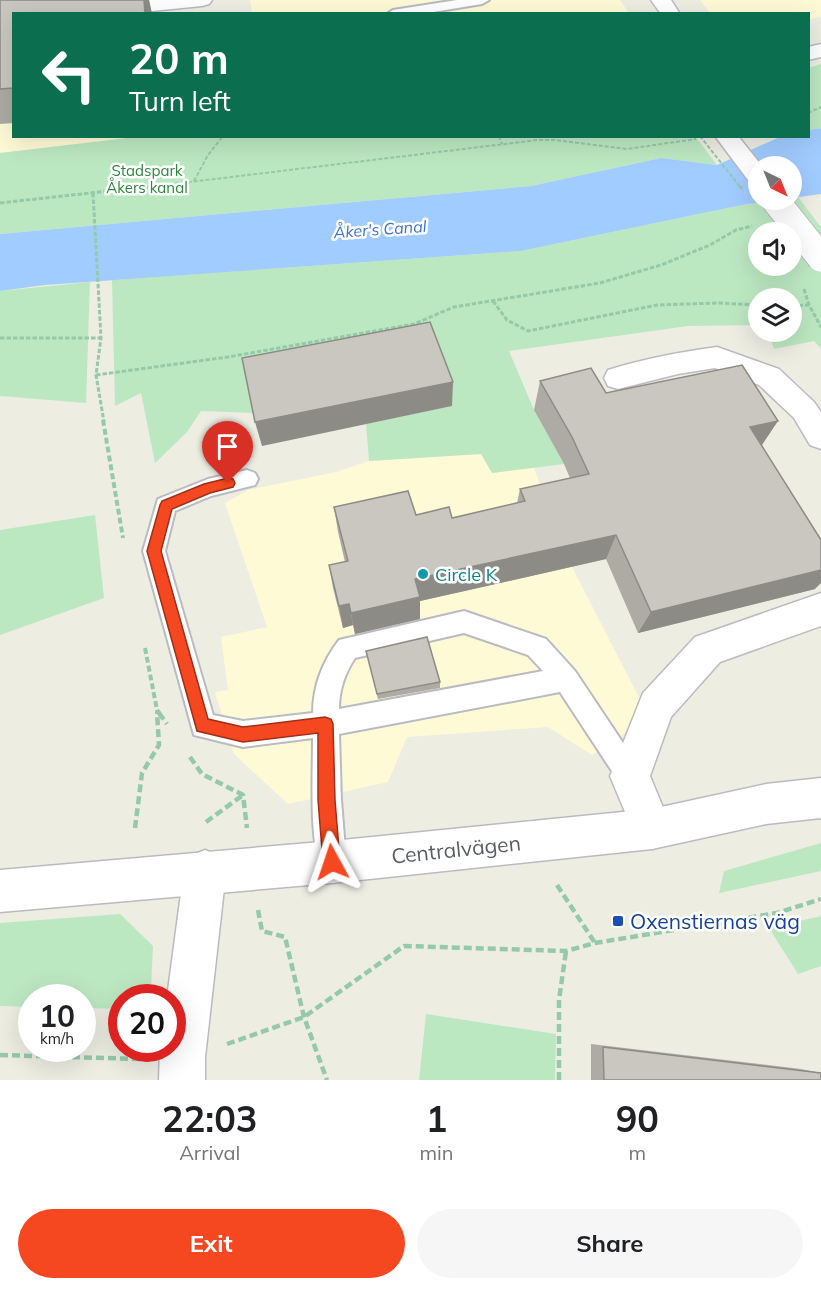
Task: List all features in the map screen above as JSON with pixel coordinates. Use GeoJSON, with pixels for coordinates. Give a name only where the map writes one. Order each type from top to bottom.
{"type":"FeatureCollection","features":[{"type":"Feature","properties":{"kind":"street"},"geometry":{"type":"LineString","coordinates":[[152,5],[203,0]]}},
{"type":"Feature","properties":{"kind":"street"},"geometry":{"type":"LineString","coordinates":[[711,138],[748,181]]}},
{"type":"Feature","properties":{"kind":"street"},"geometry":{"type":"LineString","coordinates":[[783,210],[821,258]]}},
{"type":"Feature","properties":{"kind":"street"},"geometry":{"type":"LineString","coordinates":[[618,378],[678,363],[717,357],[769,377],[804,410],[821,437]]}},
{"type":"Feature","properties":{"kind":"street"},"geometry":{"type":"LineString","coordinates":[[652,829],[630,776],[656,706],[708,650],[821,609]]}},
{"type":"Feature","properties":{"kind":"street","name":"Centralvägen"},"geometry":{"type":"LineString","coordinates":[[766,804],[821,782]]}},
{"type":"Feature","properties":{"kind":"street","name":"Centralvägen"},"geometry":{"type":"LineString","coordinates":[[0,891],[249,870],[652,829],[766,804],[821,798]]}},
{"type":"Feature","properties":{"kind":"street"},"geometry":{"type":"LineString","coordinates":[[182,1080],[182,1057],[206,872]]}},
{"type":"Feature","properties":{"kind":"lane"},"geometry":{"type":"LineString","coordinates":[[387,11],[482,0]]}},
{"type":"Feature","properties":{"kind":"lane"},"geometry":{"type":"LineString","coordinates":[[248,479],[208,488],[166,505],[154,551],[202,726],[243,734],[325,724],[566,679]]}},
{"type":"Feature","properties":{"kind":"lane"},"geometry":{"type":"LineString","coordinates":[[332,862],[327,800],[326,696],[337,663],[348,648],[464,622],[537,647],[566,679],[630,776]]}},
{"type":"Feature","properties":{"kind":"path"},"geometry":{"type":"LineString","coordinates":[[194,182],[208,155],[221,138]]}},
{"type":"Feature","properties":{"kind":"path"},"geometry":{"type":"LineString","coordinates":[[500,138],[502,144]]}},
{"type":"Feature","properties":{"kind":"path"},"geometry":{"type":"LineString","coordinates":[[0,203],[93,194],[502,144],[556,140],[627,149],[703,138]]}},
{"type":"Feature","properties":{"kind":"path"},"geometry":{"type":"LineString","coordinates":[[711,138],[748,181]]}},
{"type":"Feature","properties":{"kind":"path"},"geometry":{"type":"LineString","coordinates":[[93,194],[100,300]]}},
{"type":"Feature","properties":{"kind":"path"},"geometry":{"type":"LineString","coordinates":[[96,375],[228,357],[414,324],[454,307],[600,283],[661,266],[710,245],[736,230],[748,227]]}},
{"type":"Feature","properties":{"kind":"path"},"geometry":{"type":"LineString","coordinates":[[803,286],[809,305],[821,327]]}},
{"type":"Feature","properties":{"kind":"path"},"geometry":{"type":"LineString","coordinates":[[493,300],[499,314],[513,327],[528,331],[657,305],[748,304]]}},
{"type":"Feature","properties":{"kind":"path"},"geometry":{"type":"LineString","coordinates":[[802,305],[809,305]]}},
{"type":"Feature","properties":{"kind":"path"},"geometry":{"type":"LineString","coordinates":[[0,338],[101,338]]}},
{"type":"Feature","properties":{"kind":"path"},"geometry":{"type":"LineString","coordinates":[[135,828],[142,773],[159,745],[157,710]]}},
{"type":"Feature","properties":{"kind":"path"},"geometry":{"type":"LineString","coordinates":[[206,822],[243,795]]}},
{"type":"Feature","properties":{"kind":"path"},"geometry":{"type":"LineString","coordinates":[[249,870],[262,931],[285,937],[304,1017],[327,1080]]}},
{"type":"Feature","properties":{"kind":"path"},"geometry":{"type":"LineString","coordinates":[[557,885],[595,943]]}},
{"type":"Feature","properties":{"kind":"path"},"geometry":{"type":"LineString","coordinates":[[304,1017],[404,946],[566,951],[595,943],[777,913],[821,899]]}},
{"type":"Feature","properties":{"kind":"path"},"geometry":{"type":"LineString","coordinates":[[559,1080],[560,1000],[566,951]]}},
{"type":"Feature","properties":{"kind":"shaded area"},"geometry":{"type":"Polygon","coordinates":[[[0,0],[152,0],[34,12],[12,12],[12,138],[135,138],[0,153],[0,0]]]}},
{"type":"Feature","properties":{"kind":"shaded area"},"geometry":{"type":"Polygon","coordinates":[[[250,0],[620,0],[628,12],[252,12],[250,0]]]}},
{"type":"Feature","properties":{"kind":"shaded area"},"geometry":{"type":"Polygon","coordinates":[[[700,0],[821,0],[821,16],[810,20],[810,12],[709,12],[700,0]]]}},
{"type":"Feature","properties":{"kind":"shaded area"},"geometry":{"type":"Polygon","coordinates":[[[481,454],[493,473],[534,467],[547,508],[572,567],[649,717],[592,755],[548,727],[407,737],[388,782],[288,804],[234,754],[215,692],[228,690],[221,637],[267,627],[225,503],[248,490],[336,472],[369,461],[481,454]]]}},
{"type":"Feature","properties":{"kind":"green space"},"geometry":{"type":"Polygon","coordinates":[[[821,64],[821,128],[810,130],[810,67],[821,64]]]}},
{"type":"Feature","properties":{"kind":"green space","name":"Stadspark Åkers kanal"},"geometry":{"type":"Polygon","coordinates":[[[127,138],[697,138],[717,165],[661,158],[531,186],[0,234],[0,153],[127,138]]]}},
{"type":"Feature","properties":{"kind":"green space"},"geometry":{"type":"Polygon","coordinates":[[[802,202],[821,227],[821,349],[814,341],[774,349],[772,342],[802,342],[802,288],[748,288],[748,325],[688,326],[509,351],[534,410],[564,464],[492,473],[481,454],[369,461],[366,424],[451,406],[255,413],[201,411],[187,432],[155,463],[141,393],[115,406],[112,280],[521,251],[747,204],[748,210],[802,210],[802,202]]]}},
{"type":"Feature","properties":{"kind":"green space"},"geometry":{"type":"Polygon","coordinates":[[[90,282],[86,403],[0,396],[0,291],[90,282]]]}},
{"type":"Feature","properties":{"kind":"green space"},"geometry":{"type":"Polygon","coordinates":[[[95,515],[104,598],[0,635],[0,530],[95,515]]]}},
{"type":"Feature","properties":{"kind":"green space"},"geometry":{"type":"Polygon","coordinates":[[[821,843],[821,871],[719,893],[724,871],[821,843]]]}},
{"type":"Feature","properties":{"kind":"green space"},"geometry":{"type":"Polygon","coordinates":[[[120,914],[153,946],[151,984],[108,984],[108,1009],[96,1008],[96,984],[18,984],[18,1007],[0,1006],[0,923],[120,914]]]}},
{"type":"Feature","properties":{"kind":"green space"},"geometry":{"type":"Polygon","coordinates":[[[821,916],[821,966],[798,974],[769,928],[821,916]]]}},
{"type":"Feature","properties":{"kind":"green space"},"geometry":{"type":"Polygon","coordinates":[[[426,1014],[556,1034],[555,1080],[419,1080],[426,1014]]]}},
{"type":"Feature","properties":{"kind":"water","name":"Åker's Canal"},"geometry":{"type":"Polygon","coordinates":[[[821,128],[821,194],[802,197],[802,156],[748,156],[748,204],[521,251],[45,285],[0,291],[0,234],[531,186],[661,158],[717,165],[778,138],[810,138],[810,130],[821,128]]]}},
{"type":"Feature","properties":{"kind":"building"},"geometry":{"type":"Polygon","coordinates":[[[0,0],[144,0],[145,12],[12,12],[12,88],[0,89],[0,0]]]}},
{"type":"Feature","properties":{"kind":"building"},"geometry":{"type":"Polygon","coordinates":[[[430,322],[453,382],[255,422],[242,358],[430,322]]]}},
{"type":"Feature","properties":{"kind":"building"},"geometry":{"type":"Polygon","coordinates":[[[742,365],[778,421],[750,427],[821,540],[821,570],[651,612],[616,535],[415,579],[420,597],[351,613],[349,604],[339,606],[329,565],[348,561],[334,507],[408,491],[416,515],[449,507],[452,518],[525,501],[520,489],[589,474],[572,437],[540,381],[591,368],[606,393],[742,365]]]}},
{"type":"Feature","properties":{"kind":"building"},"geometry":{"type":"Polygon","coordinates":[[[427,637],[440,682],[377,694],[366,651],[427,637]]]}},
{"type":"Feature","properties":{"kind":"building"},"geometry":{"type":"Polygon","coordinates":[[[603,1047],[821,1073],[821,1080],[604,1080],[603,1047]]]}},
{"type":"Feature","properties":{"kind":"place","name":"Circle K"},"geometry":{"type":"Point","coordinates":[423,574]}},
{"type":"Feature","properties":{"kind":"place","name":"Oxenstiernas väg"},"geometry":{"type":"Point","coordinates":[618,921]}},
{"type":"Feature","properties":{"kind":"route"},"geometry":{"type":"LineString","coordinates":[[228,483],[208,488],[166,505],[154,551],[176,633],[202,726],[243,734],[325,724],[327,800],[332,862]]}}]}
